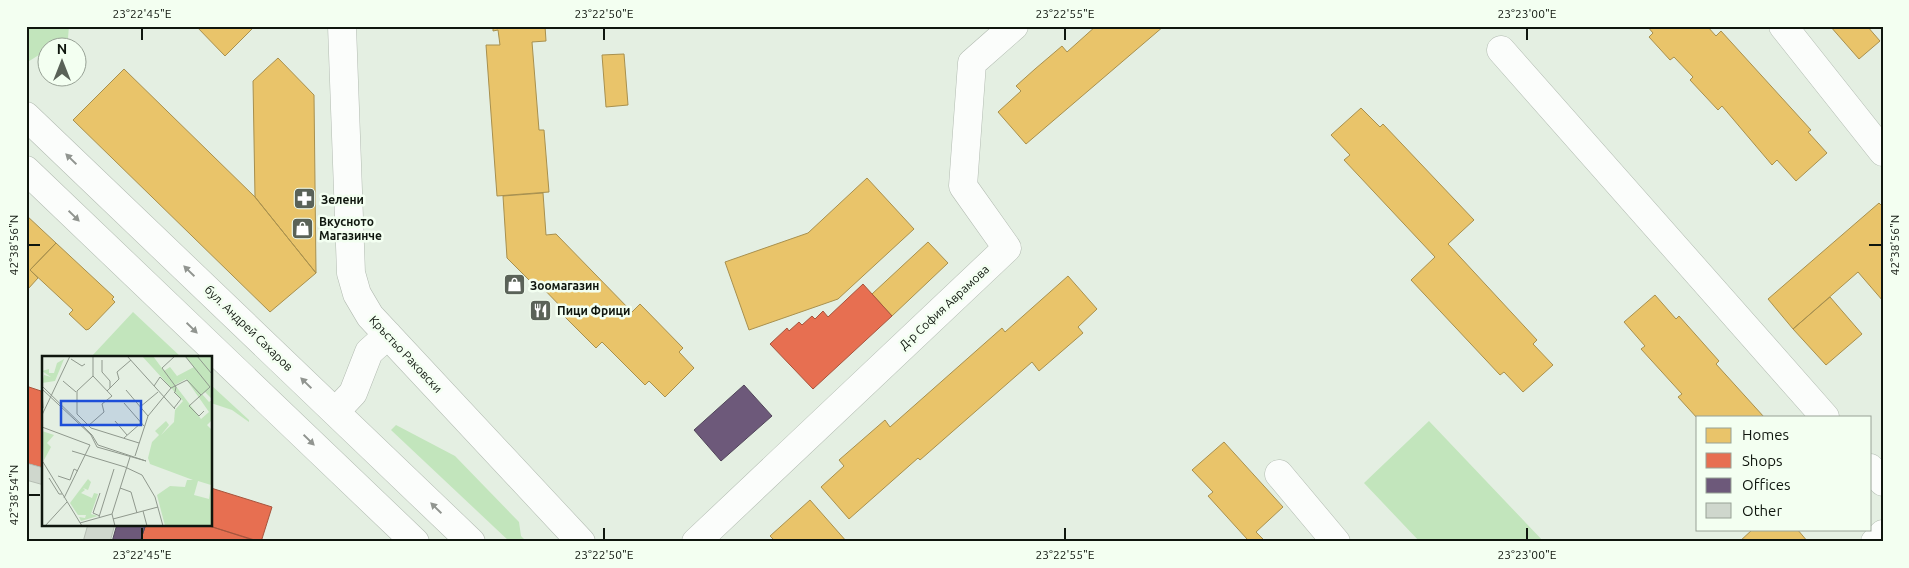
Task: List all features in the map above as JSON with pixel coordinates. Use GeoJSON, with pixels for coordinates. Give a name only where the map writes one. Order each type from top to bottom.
{"type":"FeatureCollection","features":[{"type":"Feature","properties":{"kind":"street","name":"Кръстьо Раковски"},"geometry":{"type":"LineString","coordinates":[[342,26],[351,273],[357,294],[370,316],[581,542]]}},
{"type":"Feature","properties":{"kind":"street","name":"Д-р София Аврамова"},"geometry":{"type":"LineString","coordinates":[[696,542],[1007,248],[963,186],[972,63],[1014,26]]}},
{"type":"Feature","properties":{"kind":"street"},"geometry":{"type":"LineString","coordinates":[[1782,26],[1883,151]]}},
{"type":"Feature","properties":{"kind":"street"},"geometry":{"type":"LineString","coordinates":[[1501,50],[1824,416]]}},
{"type":"Feature","properties":{"kind":"street","name":"бул. Андрей Сахаров"},"geometry":{"type":"LineString","coordinates":[[26,116],[471,542]]}},
{"type":"Feature","properties":{"kind":"street"},"geometry":{"type":"LineString","coordinates":[[26,170],[415,542]]}},
{"type":"Feature","properties":{"kind":"street"},"geometry":{"type":"LineString","coordinates":[[336,411],[353,393],[369,352],[388,335]]}},
{"type":"Feature","properties":{"kind":"street"},"geometry":{"type":"LineString","coordinates":[[1872,470],[1883,482]]}},
{"type":"Feature","properties":{"kind":"street"},"geometry":{"type":"LineString","coordinates":[[1279,474],[1336,542]]}},
{"type":"Feature","properties":{"kind":"street"},"geometry":{"type":"LineString","coordinates":[[1875,542],[1883,534]]}},
{"type":"Feature","properties":{"kind":"green space"},"geometry":{"type":"Polygon","coordinates":[[[26,26],[69,26],[68,38],[38,38],[38,56],[26,63],[26,26]]]}},
{"type":"Feature","properties":{"kind":"green space"},"geometry":{"type":"Polygon","coordinates":[[[133,312],[180,356],[92,356],[133,312]]]}},
{"type":"Feature","properties":{"kind":"green space"},"geometry":{"type":"Polygon","coordinates":[[[212,386],[249,422],[232,410],[212,403],[212,386]]]}},
{"type":"Feature","properties":{"kind":"green space"},"geometry":{"type":"Polygon","coordinates":[[[1429,421],[1544,542],[1420,542],[1364,483],[1429,421]]]}},
{"type":"Feature","properties":{"kind":"green space"},"geometry":{"type":"Polygon","coordinates":[[[396,425],[455,456],[519,522],[521,536],[527,542],[510,542],[391,430],[396,425]]]}},
{"type":"Feature","properties":{"kind":"building: Homes"},"geometry":{"type":"Polygon","coordinates":[[[196,26],[255,26],[225,56],[196,26]]]}},
{"type":"Feature","properties":{"kind":"building: Homes"},"geometry":{"type":"Polygon","coordinates":[[[493,26],[545,26],[546,41],[532,42],[539,130],[544,130],[549,192],[497,196],[486,45],[500,45],[498,30],[493,31],[493,26]]]}},
{"type":"Feature","properties":{"kind":"building: Homes"},"geometry":{"type":"Polygon","coordinates":[[[1096,26],[1164,26],[1026,144],[998,112],[1021,91],[1016,86],[1035,69],[1062,46],[1067,52],[1096,26]]]}},
{"type":"Feature","properties":{"kind":"building: Homes"},"geometry":{"type":"Polygon","coordinates":[[[1647,26],[1707,26],[1716,36],[1721,31],[1811,130],[1808,132],[1827,153],[1796,181],[1777,160],[1772,165],[1722,106],[1718,110],[1690,80],[1693,77],[1674,57],[1670,60],[1649,37],[1653,33],[1647,26]]]}},
{"type":"Feature","properties":{"kind":"building: Homes"},"geometry":{"type":"Polygon","coordinates":[[[1830,26],[1867,26],[1880,41],[1859,59],[1830,26]]]}},
{"type":"Feature","properties":{"kind":"building: Homes"},"geometry":{"type":"Polygon","coordinates":[[[624,54],[628,105],[606,107],[602,55],[624,54]]]}},
{"type":"Feature","properties":{"kind":"building: Homes"},"geometry":{"type":"Polygon","coordinates":[[[278,58],[314,95],[316,273],[255,197],[253,81],[278,58]]]}},
{"type":"Feature","properties":{"kind":"building: Homes"},"geometry":{"type":"Polygon","coordinates":[[[124,69],[255,197],[316,273],[270,312],[73,120],[124,69]]]}},
{"type":"Feature","properties":{"kind":"building: Homes"},"geometry":{"type":"Polygon","coordinates":[[[1361,108],[1380,127],[1383,124],[1474,220],[1448,244],[1537,340],[1533,344],[1553,365],[1523,392],[1504,372],[1500,375],[1411,280],[1435,257],[1344,160],[1350,155],[1331,135],[1361,108]]]}},
{"type":"Feature","properties":{"kind":"building: Homes"},"geometry":{"type":"Polygon","coordinates":[[[867,178],[914,229],[838,299],[749,330],[725,262],[808,233],[867,178]]]}},
{"type":"Feature","properties":{"kind":"building: Homes"},"geometry":{"type":"Polygon","coordinates":[[[543,193],[546,235],[556,234],[632,312],[640,304],[683,348],[679,352],[694,368],[665,397],[649,381],[645,385],[602,342],[596,348],[564,316],[567,313],[535,280],[532,283],[507,258],[503,196],[543,193]]]}},
{"type":"Feature","properties":{"kind":"building: Homes"},"geometry":{"type":"Polygon","coordinates":[[[1879,203],[1883,207],[1883,301],[1858,272],[1793,329],[1768,299],[1879,203]]]}},
{"type":"Feature","properties":{"kind":"building: Homes"},"geometry":{"type":"Polygon","coordinates":[[[26,215],[56,243],[30,270],[38,278],[28,289],[26,215]]]}},
{"type":"Feature","properties":{"kind":"building: Homes"},"geometry":{"type":"Polygon","coordinates":[[[928,242],[948,263],[892,316],[872,294],[928,242]]]}},
{"type":"Feature","properties":{"kind":"building: Homes"},"geometry":{"type":"Polygon","coordinates":[[[56,243],[114,297],[112,299],[115,302],[89,329],[86,330],[69,314],[73,310],[30,270],[56,243]]]}},
{"type":"Feature","properties":{"kind":"building: Homes"},"geometry":{"type":"Polygon","coordinates":[[[1068,276],[1097,309],[1078,327],[1083,333],[1039,371],[1032,362],[849,519],[821,487],[844,466],[839,460],[885,420],[890,427],[1002,328],[1005,332],[1068,276]]]}},
{"type":"Feature","properties":{"kind":"building: Homes"},"geometry":{"type":"Polygon","coordinates":[[[1655,295],[1676,319],[1679,316],[1719,361],[1716,364],[1763,416],[1696,417],[1678,397],[1682,394],[1641,349],[1645,346],[1624,322],[1655,295]]]}},
{"type":"Feature","properties":{"kind":"building: Homes"},"geometry":{"type":"Polygon","coordinates":[[[1830,297],[1862,334],[1826,365],[1793,329],[1830,297]]]}},
{"type":"Feature","properties":{"kind":"building: Homes"},"geometry":{"type":"Polygon","coordinates":[[[1224,442],[1283,507],[1256,532],[1266,542],[1245,542],[1247,539],[1208,496],[1213,492],[1192,470],[1224,442]]]}},
{"type":"Feature","properties":{"kind":"building: Homes"},"geometry":{"type":"Polygon","coordinates":[[[810,500],[847,542],[776,542],[770,536],[810,500]]]}},
{"type":"Feature","properties":{"kind":"building: Homes"},"geometry":{"type":"Polygon","coordinates":[[[1752,530],[1798,530],[1808,542],[1739,542],[1752,530]]]}},
{"type":"Feature","properties":{"kind":"building: Shops"},"geometry":{"type":"Polygon","coordinates":[[[863,284],[892,316],[813,389],[770,344],[787,328],[789,331],[799,322],[802,325],[812,316],[815,319],[823,311],[828,317],[863,284]]]}},
{"type":"Feature","properties":{"kind":"building: Shops"},"geometry":{"type":"Polygon","coordinates":[[[26,386],[42,391],[42,467],[26,463],[26,386]]]}},
{"type":"Feature","properties":{"kind":"building: Shops"},"geometry":{"type":"Polygon","coordinates":[[[212,488],[272,507],[261,542],[209,526],[212,526],[212,488]]]}},
{"type":"Feature","properties":{"kind":"building: Shops"},"geometry":{"type":"Polygon","coordinates":[[[145,526],[209,526],[259,542],[140,542],[145,526]]]}},
{"type":"Feature","properties":{"kind":"building: Offices"},"geometry":{"type":"Polygon","coordinates":[[[744,385],[772,416],[721,461],[694,430],[744,385]]]}},
{"type":"Feature","properties":{"kind":"building: Offices"},"geometry":{"type":"Polygon","coordinates":[[[116,526],[145,526],[140,542],[112,542],[116,526]]]}},
{"type":"Feature","properties":{"kind":"building: Other"},"geometry":{"type":"Polygon","coordinates":[[[26,463],[42,467],[42,484],[26,480],[26,463]]]}},
{"type":"Feature","properties":{"kind":"building: Other"},"geometry":{"type":"Polygon","coordinates":[[[87,526],[114,526],[110,542],[83,542],[87,526]]]}},
{"type":"Feature","properties":{"kind":"place","name":"Зелени"},"geometry":{"type":"Point","coordinates":[305,199]}},
{"type":"Feature","properties":{"kind":"place","name":"Вкусното Магазинче"},"geometry":{"type":"Point","coordinates":[303,228]}},
{"type":"Feature","properties":{"kind":"place","name":"Зоомагазин"},"geometry":{"type":"Point","coordinates":[514,285]}},
{"type":"Feature","properties":{"kind":"place","name":"Пици Фрици"},"geometry":{"type":"Point","coordinates":[541,310]}}]}
